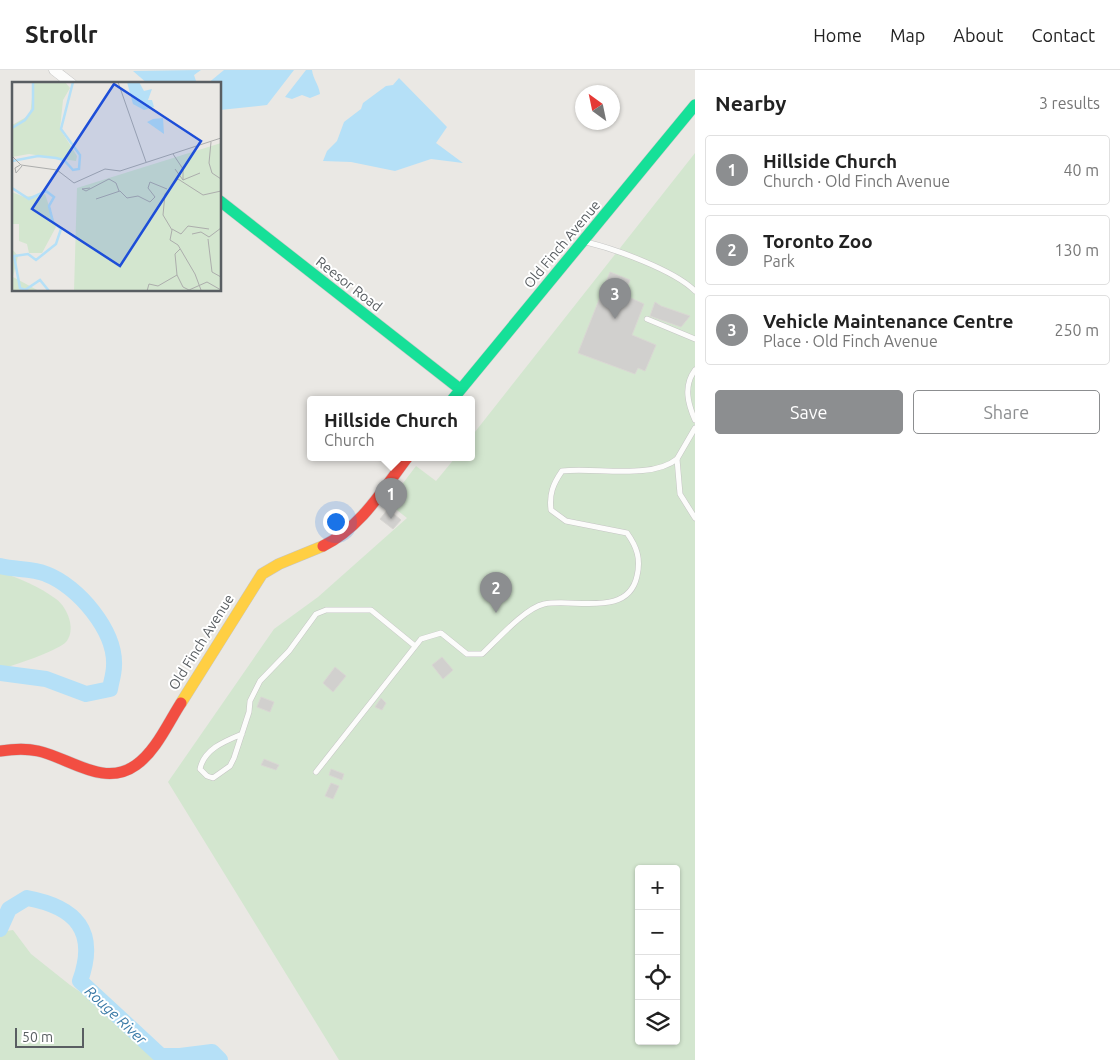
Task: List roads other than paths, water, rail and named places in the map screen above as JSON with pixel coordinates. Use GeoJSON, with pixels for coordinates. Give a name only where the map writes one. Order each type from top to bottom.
{"type":"FeatureCollection","features":[{"type":"Feature","properties":{"kind":"street"},"geometry":{"type":"LineString","coordinates":[[54,70],[69,82]]}},
{"type":"Feature","properties":{"kind":"street","name":"Old Finch Avenue"},"geometry":{"type":"LineString","coordinates":[[455,396],[695,106]]}},
{"type":"Feature","properties":{"kind":"street","name":"Reesor Road"},"geometry":{"type":"LineString","coordinates":[[221,203],[460,389]]}},
{"type":"Feature","properties":{"kind":"street","name":"Old Finch Avenue"},"geometry":{"type":"LineString","coordinates":[[0,751],[27,749],[86,770],[107,773],[124,772],[136,764],[152,748],[262,574],[274,565],[318,549],[352,529],[405,461]]}},
{"type":"Feature","properties":{"kind":"lane"},"geometry":{"type":"LineString","coordinates":[[584,242],[610,248],[683,281],[695,291]]}},
{"type":"Feature","properties":{"kind":"lane"},"geometry":{"type":"LineString","coordinates":[[647,319],[695,339]]}},
{"type":"Feature","properties":{"kind":"lane"},"geometry":{"type":"LineString","coordinates":[[695,370],[688,384],[688,402],[695,420]]}},
{"type":"Feature","properties":{"kind":"lane"},"geometry":{"type":"LineString","coordinates":[[316,772],[421,639],[441,633],[467,654],[482,654],[518,620],[543,604],[610,603],[626,596],[636,583],[639,566],[637,548],[627,533],[566,521],[551,510],[549,498],[554,483],[562,471],[596,470],[628,472],[662,468],[677,459],[695,428]]}},
{"type":"Feature","properties":{"kind":"lane"},"geometry":{"type":"LineString","coordinates":[[677,459],[680,494],[695,518]]}},
{"type":"Feature","properties":{"kind":"lane"},"geometry":{"type":"LineString","coordinates":[[242,734],[212,749],[202,762],[200,769],[207,776],[214,778],[221,774],[234,758],[242,734],[254,691],[260,681],[289,651],[316,614],[326,610],[371,610],[392,624],[415,646]]}},
{"type":"Feature","properties":{"kind":"water"},"geometry":{"type":"Polygon","coordinates":[[[201,70],[194,75],[196,82],[146,82],[133,71],[201,70]]]}},
{"type":"Feature","properties":{"kind":"water"},"geometry":{"type":"Polygon","coordinates":[[[224,70],[294,70],[267,105],[221,110],[221,82],[209,82],[224,70]]]}},
{"type":"Feature","properties":{"kind":"water"},"geometry":{"type":"Polygon","coordinates":[[[306,70],[312,70],[320,94],[310,98],[302,95],[292,99],[285,97],[306,70]]]}},
{"type":"Feature","properties":{"kind":"water"},"geometry":{"type":"Polygon","coordinates":[[[399,78],[447,127],[436,143],[463,163],[431,159],[395,171],[351,162],[323,161],[327,151],[337,141],[344,122],[361,109],[363,103],[386,86],[393,85],[399,78]]]}},
{"type":"Feature","properties":{"kind":"waterway","name":"Rouge River"},"geometry":{"type":"LineString","coordinates":[[0,566],[46,574],[58,580],[82,599],[93,611],[109,639],[113,652],[114,666],[110,689],[86,694],[46,679],[0,673]]}},
{"type":"Feature","properties":{"kind":"waterway","name":"Rouge River"},"geometry":{"type":"LineString","coordinates":[[0,929],[9,909],[27,898],[44,902],[70,915],[79,924],[84,935],[86,948],[85,963],[80,981],[161,1056],[212,1052],[220,1060]]}},
{"type":"Feature","properties":{"kind":"place","name":"Vehicle Maintenance Centre"},"geometry":{"type":"Point","coordinates":[615,319]}},
{"type":"Feature","properties":{"kind":"place","name":"Hillside Church"},"geometry":{"type":"Point","coordinates":[391,519]}},
{"type":"Feature","properties":{"kind":"place","name":"Toronto Zoo"},"geometry":{"type":"Point","coordinates":[496,613]}}]}
